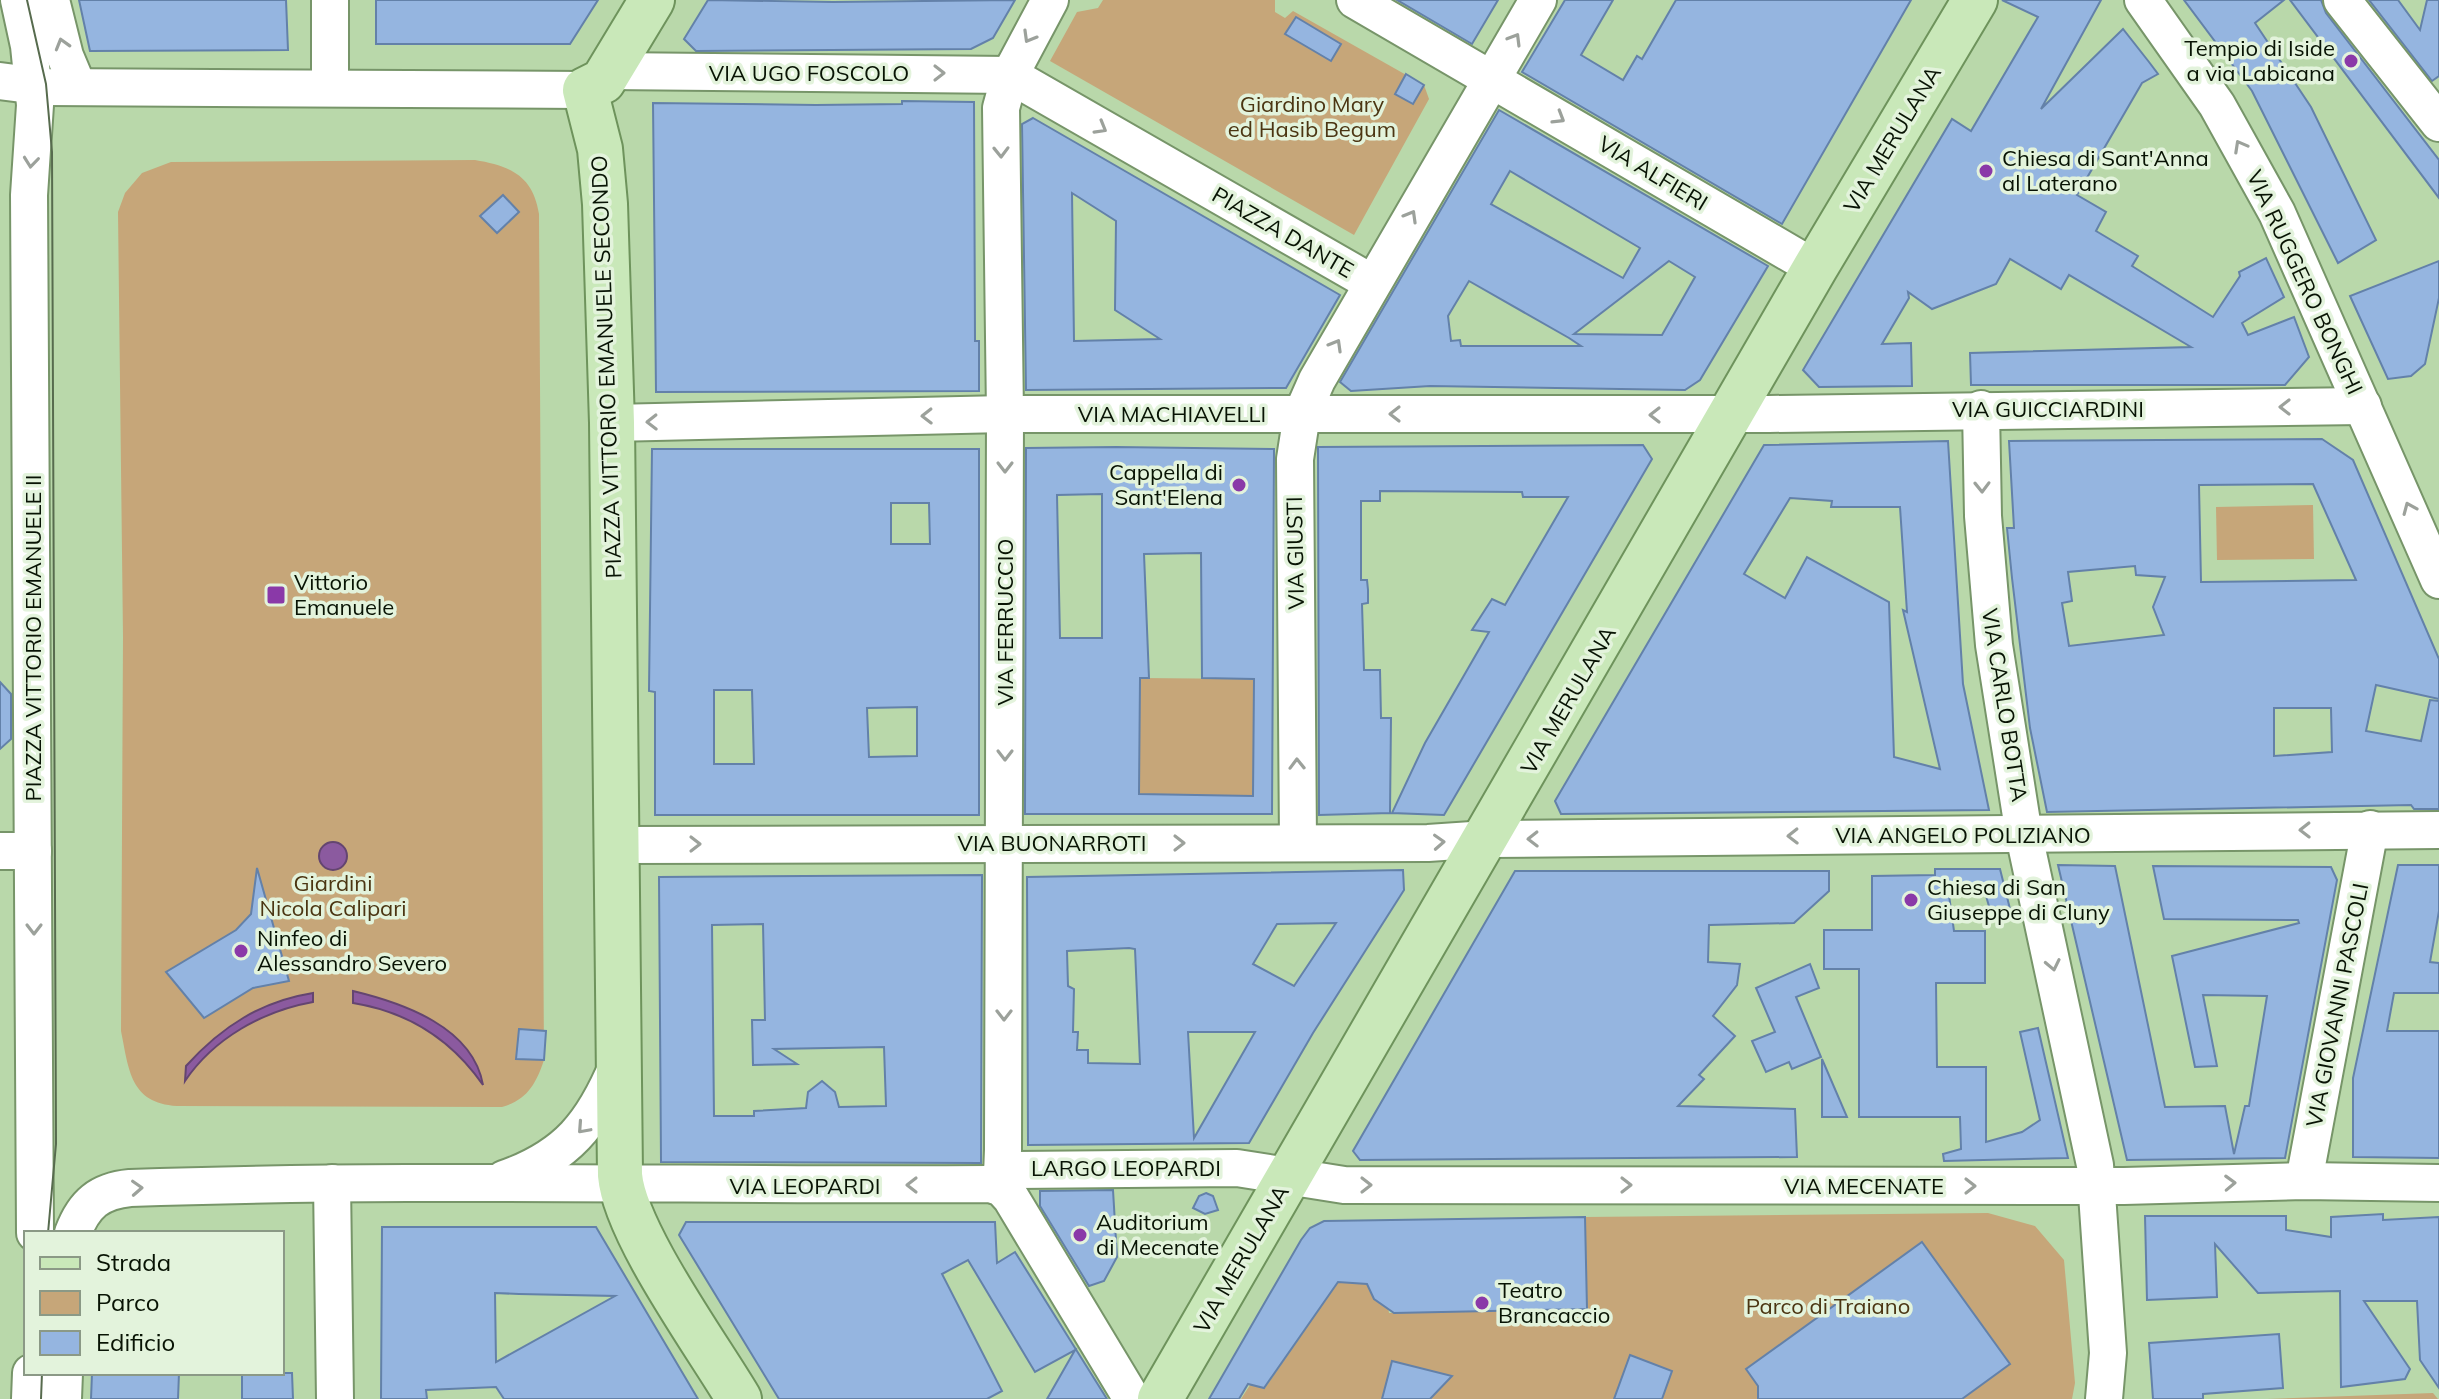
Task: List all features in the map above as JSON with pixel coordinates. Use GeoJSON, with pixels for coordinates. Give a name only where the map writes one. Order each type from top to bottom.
{"type":"FeatureCollection","features":[{"type":"Feature","properties":{"kind":"main road"},"geometry":{"type":"LineString","coordinates":[[597,80],[652,0]]}},
{"type":"Feature","properties":{"kind":"main road","name":"VIA MERULANA"},"geometry":{"type":"LineString","coordinates":[[1160,1399],[1733,415],[1815,268],[1975,0]]}},
{"type":"Feature","properties":{"kind":"main road","name":"PIAZZA VITTORIO EMANUELE SECONDO"},"geometry":{"type":"LineString","coordinates":[[597,80],[612,423],[621,1185]]}},
{"type":"Feature","properties":{"kind":"main road"},"geometry":{"type":"LineString","coordinates":[[621,1185],[653,1258],[739,1399]]}},
{"type":"Feature","properties":{"kind":"street"},"geometry":{"type":"LineString","coordinates":[[16,425],[29,195],[17,83],[19,0]]}},
{"type":"Feature","properties":{"kind":"street"},"geometry":{"type":"LineString","coordinates":[[51,0],[65,56],[78,87]]}},
{"type":"Feature","properties":{"kind":"street"},"geometry":{"type":"LineString","coordinates":[[330,0],[330,86]]}},
{"type":"Feature","properties":{"kind":"street"},"geometry":{"type":"LineString","coordinates":[[1010,75],[1050,0]]}},
{"type":"Feature","properties":{"kind":"street"},"geometry":{"type":"LineString","coordinates":[[1355,0],[1491,79]]}},
{"type":"Feature","properties":{"kind":"street","name":"PIAZZA DANTE"},"geometry":{"type":"LineString","coordinates":[[1010,75],[1372,283],[1538,0]]}},
{"type":"Feature","properties":{"kind":"street","name":"VIA RUGGERO BONGHI"},"geometry":{"type":"LineString","coordinates":[[2143,0],[2195,70],[2241,146],[2308,278],[2439,580]]}},
{"type":"Feature","properties":{"kind":"street"},"geometry":{"type":"LineString","coordinates":[[2342,0],[2436,111]]}},
{"type":"Feature","properties":{"kind":"street","name":"VIA UGO FOSCOLO"},"geometry":{"type":"LineString","coordinates":[[597,80],[1010,75]]}},
{"type":"Feature","properties":{"kind":"street","name":"VIA FERRUCCIO"},"geometry":{"type":"LineString","coordinates":[[996,1177],[1005,844],[1001,108],[1010,75]]}},
{"type":"Feature","properties":{"kind":"street","name":"VIA ALFIERI"},"geometry":{"type":"LineString","coordinates":[[1491,79],[1815,268]]}},
{"type":"Feature","properties":{"kind":"street"},"geometry":{"type":"LineString","coordinates":[[17,83],[78,87],[330,86],[597,80]]}},
{"type":"Feature","properties":{"kind":"street","name":"VIA GIUSTI"},"geometry":{"type":"LineString","coordinates":[[1298,842],[1294,478],[1302,414],[1310,391],[1372,283]]}},
{"type":"Feature","properties":{"kind":"street","name":"VIA GUICCIARDINI"},"geometry":{"type":"LineString","coordinates":[[1733,415],[1981,409],[2363,406]]}},
{"type":"Feature","properties":{"kind":"street","name":"VIA CARLO BOTTA"},"geometry":{"type":"LineString","coordinates":[[1981,409],[1983,516],[1992,630],[2024,835],[2095,1165],[2108,1353],[2104,1399]]}},
{"type":"Feature","properties":{"kind":"street","name":"VIA MACHIAVELLI"},"geometry":{"type":"LineString","coordinates":[[612,423],[1005,414],[1733,415]]}},
{"type":"Feature","properties":{"kind":"street","name":"PIAZZA VITTORIO EMANUELE II"},"geometry":{"type":"LineString","coordinates":[[16,425],[17,851]]}},
{"type":"Feature","properties":{"kind":"street","name":"VIA GIOVANNI PASCOLI"},"geometry":{"type":"LineString","coordinates":[[2304,1181],[2370,829]]}},
{"type":"Feature","properties":{"kind":"street","name":"VIA ANGELO POLIZIANO"},"geometry":{"type":"LineString","coordinates":[[1487,839],[2439,830]]}},
{"type":"Feature","properties":{"kind":"street","name":"VIA BUONARROTI"},"geometry":{"type":"LineString","coordinates":[[617,845],[1428,843],[1487,839]]}},
{"type":"Feature","properties":{"kind":"street"},"geometry":{"type":"LineString","coordinates":[[17,851],[35,1229]]}},
{"type":"Feature","properties":{"kind":"street","name":"PIAZZA VITTORIO EMANUELE SECONDO"},"geometry":{"type":"LineString","coordinates":[[495,1182],[542,1161],[584,1129],[602,1102],[620,1059]]}},
{"type":"Feature","properties":{"kind":"street","name":"LARGO LEOPARDI"},"geometry":{"type":"LineString","coordinates":[[1132,1399],[996,1177],[1237,1168],[1289,1177]]}},
{"type":"Feature","properties":{"kind":"street","name":"VIA LEOPARDI"},"geometry":{"type":"LineString","coordinates":[[621,1185],[996,1177]]}},
{"type":"Feature","properties":{"kind":"street","name":"VIA MECENATE"},"geometry":{"type":"LineString","coordinates":[[1289,1177],[1344,1185],[2439,1183]]}},
{"type":"Feature","properties":{"kind":"street"},"geometry":{"type":"LineString","coordinates":[[332,1183],[335,1399]]}},
{"type":"Feature","properties":{"kind":"street","name":"PIAZZA VITTORIO EMANUELE SECONDO"},"geometry":{"type":"LineString","coordinates":[[74,1229],[91,1202],[114,1190],[332,1183],[621,1185]]}},
{"type":"Feature","properties":{"kind":"street"},"geometry":{"type":"LineString","coordinates":[[30,1399],[31,1375]]}},
{"type":"Feature","properties":{"kind":"street"},"geometry":{"type":"LineString","coordinates":[[63,1399],[64,1375]]}},
{"type":"Feature","properties":{"kind":"green space","name":"Giardino Mary ed Hasib Begum"},"geometry":{"type":"Polygon","coordinates":[[[1103,0],[1275,0],[1275,12],[1285,18],[1293,11],[1424,85],[1429,99],[1354,235],[1050,61],[1077,12],[1098,8],[1103,0]]]}},
{"type":"Feature","properties":{"kind":"green space","name":"Giardini Nicola Calipari"},"geometry":{"type":"Polygon","coordinates":[[[475,160],[518,175],[532,190],[539,214],[544,1060],[529,1090],[518,1100],[502,1107],[161,1104],[141,1091],[134,1082],[121,1031],[123,637],[118,212],[125,193],[142,173],[171,162],[475,160]]]}},
{"type":"Feature","properties":{"kind":"green space"},"geometry":{"type":"Polygon","coordinates":[[[2313,505],[2314,559],[2217,560],[2216,507],[2313,505]]]}},
{"type":"Feature","properties":{"kind":"green space"},"geometry":{"type":"Polygon","coordinates":[[[1140,678],[1254,679],[1253,796],[1139,794],[1140,678]]]}},
{"type":"Feature","properties":{"kind":"green space","name":"Parco di Traiano"},"geometry":{"type":"Polygon","coordinates":[[[1988,1213],[2035,1226],[2064,1260],[2075,1383],[2072,1399],[1241,1399],[1250,1385],[1265,1388],[1338,1282],[1371,1284],[1374,1299],[1388,1307],[1389,1313],[1587,1309],[1585,1217],[1988,1213]]]}},
{"type":"Feature","properties":{"kind":"green space"},"geometry":{"type":"Polygon","coordinates":[[[2433,1393],[2438,1399],[2267,1399],[2433,1393]]]}},
{"type":"Feature","properties":{"kind":"shaded area"},"geometry":{"type":"Polygon","coordinates":[[[333,842],[343,846],[347,856],[343,866],[333,870],[323,866],[319,856],[323,846],[333,842]]]}},
{"type":"Feature","properties":{"kind":"shaded area"},"geometry":{"type":"Polygon","coordinates":[[[353,991],[413,1011],[451,1033],[477,1065],[483,1085],[443,1041],[392,1013],[353,1003],[353,991]]]}},
{"type":"Feature","properties":{"kind":"shaded area"},"geometry":{"type":"Polygon","coordinates":[[[313,993],[313,1002],[276,1012],[225,1039],[185,1081],[186,1066],[229,1027],[277,1002],[313,993]]]}},
{"type":"Feature","properties":{"kind":"building"},"geometry":{"type":"Polygon","coordinates":[[[79,0],[286,0],[288,50],[90,51],[79,0]]]}},
{"type":"Feature","properties":{"kind":"building"},"geometry":{"type":"Polygon","coordinates":[[[376,0],[598,0],[570,44],[376,44],[376,0]]]}},
{"type":"Feature","properties":{"kind":"building"},"geometry":{"type":"Polygon","coordinates":[[[708,0],[1015,0],[993,38],[971,49],[696,51],[684,39],[708,0]]]}},
{"type":"Feature","properties":{"kind":"building"},"geometry":{"type":"Polygon","coordinates":[[[1397,0],[1498,0],[1472,44],[1397,0]]]}},
{"type":"Feature","properties":{"kind":"building"},"geometry":{"type":"Polygon","coordinates":[[[1565,0],[1613,0],[1581,55],[1623,80],[1637,56],[1642,59],[1676,0],[1911,0],[1782,224],[1522,72],[1565,0]]]}},
{"type":"Feature","properties":{"kind":"building"},"geometry":{"type":"Polygon","coordinates":[[[2002,0],[2101,0],[2041,109],[2123,29],[2158,74],[2142,83],[2077,195],[2106,212],[2096,231],[2138,256],[2132,266],[2213,317],[2240,276],[2239,272],[2266,258],[2284,297],[2242,323],[2248,335],[2294,317],[2309,357],[2285,385],[1971,385],[1970,353],[2191,347],[2069,275],[2061,289],[2010,259],[1996,284],[1932,309],[1908,292],[1909,298],[1882,344],[1911,343],[1912,386],[1819,387],[1803,370],[1952,119],[1971,131],[2038,17],[2002,0]]]}},
{"type":"Feature","properties":{"kind":"building"},"geometry":{"type":"Polygon","coordinates":[[[2184,0],[2284,0],[2255,23],[2311,107],[2376,240],[2338,263],[2252,91],[2184,0]]]}},
{"type":"Feature","properties":{"kind":"building","name":"Tempio di Iside a via Labicana"},"geometry":{"type":"Polygon","coordinates":[[[2290,0],[2321,0],[2326,13],[2439,160],[2439,198],[2290,0]]]}},
{"type":"Feature","properties":{"kind":"building"},"geometry":{"type":"Polygon","coordinates":[[[2369,0],[2398,0],[2420,30],[2427,0],[2439,0],[2439,76],[2432,81],[2369,0]]]}},
{"type":"Feature","properties":{"kind":"building"},"geometry":{"type":"Polygon","coordinates":[[[1296,17],[1341,44],[1331,61],[1285,34],[1296,17]]]}},
{"type":"Feature","properties":{"kind":"building"},"geometry":{"type":"Polygon","coordinates":[[[1406,74],[1424,85],[1413,104],[1395,94],[1406,74]]]}},
{"type":"Feature","properties":{"kind":"building"},"geometry":{"type":"Polygon","coordinates":[[[902,101],[974,102],[975,341],[979,341],[979,391],[656,392],[653,103],[816,105],[902,104],[902,101]]]}},
{"type":"Feature","properties":{"kind":"building"},"geometry":{"type":"Polygon","coordinates":[[[1499,110],[1768,266],[1700,380],[1685,390],[1430,386],[1351,391],[1340,382],[1499,110]],[[1510,171],[1491,204],[1623,278],[1640,248],[1510,171]],[[1669,261],[1574,334],[1662,335],[1695,277],[1669,261]],[[1469,281],[1448,316],[1451,341],[1460,340],[1461,346],[1581,346],[1469,281]]]}},
{"type":"Feature","properties":{"kind":"building"},"geometry":{"type":"Polygon","coordinates":[[[1033,118],[1340,295],[1286,388],[1026,390],[1022,124],[1033,118]],[[1072,193],[1074,341],[1160,339],[1115,310],[1116,221],[1072,193]]]}},
{"type":"Feature","properties":{"kind":"building"},"geometry":{"type":"Polygon","coordinates":[[[503,195],[519,212],[497,233],[480,216],[503,195]]]}},
{"type":"Feature","properties":{"kind":"building"},"geometry":{"type":"Polygon","coordinates":[[[2439,261],[2439,298],[2425,364],[2411,376],[2388,379],[2350,296],[2439,261]]]}},
{"type":"Feature","properties":{"kind":"building"},"geometry":{"type":"Polygon","coordinates":[[[2322,439],[2353,460],[2439,659],[2439,699],[2376,685],[2366,731],[2421,741],[2430,700],[2439,701],[2439,809],[2414,809],[2411,805],[2047,812],[2030,728],[2012,578],[2007,528],[2014,528],[2009,441],[2322,439]],[[2313,484],[2199,485],[2201,582],[2356,580],[2313,484]],[[2135,566],[2068,572],[2072,601],[2062,603],[2069,646],[2164,635],[2153,607],[2165,577],[2136,575],[2135,566]],[[2274,708],[2274,756],[2332,752],[2331,708],[2274,708]]]}},
{"type":"Feature","properties":{"kind":"building"},"geometry":{"type":"Polygon","coordinates":[[[1948,441],[1963,684],[1989,810],[1561,814],[1555,801],[1764,445],[1948,441]],[[1790,498],[1744,574],[1785,598],[1807,557],[1889,602],[1894,757],[1940,769],[1903,610],[1907,612],[1900,507],[1831,507],[1832,501],[1790,498]]]}},
{"type":"Feature","properties":{"kind":"building"},"geometry":{"type":"Polygon","coordinates":[[[1643,445],[1652,459],[1444,815],[1392,813],[1425,743],[1489,632],[1472,630],[1492,599],[1505,605],[1568,497],[1523,497],[1522,492],[1380,491],[1380,501],[1361,501],[1361,580],[1367,580],[1368,590],[1368,603],[1362,604],[1364,670],[1380,670],[1381,718],[1391,718],[1390,813],[1319,815],[1318,447],[1643,445]]]}},
{"type":"Feature","properties":{"kind":"building"},"geometry":{"type":"Polygon","coordinates":[[[1026,448],[1274,449],[1272,814],[1025,814],[1026,448]],[[1102,494],[1057,495],[1060,638],[1102,638],[1102,494]],[[1201,553],[1144,554],[1149,678],[1140,678],[1139,794],[1253,796],[1254,679],[1202,678],[1201,553]]]}},
{"type":"Feature","properties":{"kind":"building"},"geometry":{"type":"Polygon","coordinates":[[[652,449],[979,449],[979,815],[655,815],[655,692],[649,691],[652,449]],[[891,503],[891,544],[930,544],[929,503],[891,503]],[[714,690],[714,764],[754,764],[752,690],[714,690]],[[917,707],[867,708],[869,757],[917,756],[917,707]]]}},
{"type":"Feature","properties":{"kind":"building"},"geometry":{"type":"Polygon","coordinates":[[[0,682],[11,694],[11,739],[0,749],[0,682]]]}},
{"type":"Feature","properties":{"kind":"building"},"geometry":{"type":"Polygon","coordinates":[[[2058,865],[2115,866],[2165,1107],[2225,1106],[2234,1154],[2245,1106],[2249,1106],[2267,996],[2203,995],[2217,1066],[2195,1067],[2172,956],[2299,923],[2298,920],[2164,919],[2153,866],[2331,867],[2337,880],[2285,1158],[2127,1160],[2058,865]]]}},
{"type":"Feature","properties":{"kind":"building"},"geometry":{"type":"Polygon","coordinates":[[[2398,865],[2439,865],[2439,911],[2430,962],[2439,963],[2439,993],[2394,993],[2387,1031],[2439,1031],[2439,1158],[2353,1157],[2353,1078],[2398,865]]]}},
{"type":"Feature","properties":{"kind":"building","name":"Ninfeo di Alessandro Severo"},"geometry":{"type":"Polygon","coordinates":[[[257,868],[289,981],[253,988],[204,1018],[166,972],[236,930],[251,914],[257,868]]]}},
{"type":"Feature","properties":{"kind":"building"},"geometry":{"type":"Polygon","coordinates":[[[1935,869],[2000,869],[2012,917],[1993,920],[1984,889],[1948,888],[1954,931],[1985,931],[1985,983],[1936,983],[1937,1067],[1986,1067],[1986,1142],[2022,1132],[2040,1120],[2020,1032],[2038,1028],[2068,1158],[1944,1161],[1943,1154],[1961,1149],[1960,1117],[1859,1117],[1859,969],[1824,969],[1824,930],[1872,930],[1872,876],[1935,875],[1935,869]]]}},
{"type":"Feature","properties":{"kind":"building"},"geometry":{"type":"Polygon","coordinates":[[[1403,870],[1404,890],[1313,1033],[1249,1143],[1028,1145],[1027,877],[1403,870]],[[1336,923],[1277,924],[1253,964],[1294,986],[1336,923]],[[1135,949],[1067,951],[1068,986],[1074,989],[1073,1032],[1078,1032],[1077,1050],[1088,1050],[1088,1063],[1140,1064],[1135,949]],[[1188,1032],[1194,1138],[1255,1032],[1188,1032]]]}},
{"type":"Feature","properties":{"kind":"building"},"geometry":{"type":"Polygon","coordinates":[[[1515,871],[1829,871],[1829,891],[1794,923],[1709,925],[1708,962],[1740,964],[1737,985],[1713,1016],[1735,1036],[1699,1075],[1704,1079],[1678,1106],[1795,1109],[1797,1157],[1360,1160],[1353,1151],[1515,871]]]}},
{"type":"Feature","properties":{"kind":"building"},"geometry":{"type":"Polygon","coordinates":[[[982,875],[981,1163],[661,1162],[659,877],[982,875]],[[763,924],[712,925],[714,1116],[754,1116],[754,1111],[806,1108],[808,1092],[822,1081],[835,1092],[839,1107],[886,1106],[884,1047],[774,1049],[797,1064],[753,1065],[752,1020],[765,1020],[763,924]]]}},
{"type":"Feature","properties":{"kind":"building"},"geometry":{"type":"Polygon","coordinates":[[[1810,964],[1819,988],[1796,997],[1821,1057],[1792,1069],[1789,1062],[1766,1072],[1752,1041],[1775,1032],[1756,988],[1810,964]]]}},
{"type":"Feature","properties":{"kind":"building"},"geometry":{"type":"Polygon","coordinates":[[[519,1029],[546,1031],[544,1060],[516,1059],[519,1029]]]}},
{"type":"Feature","properties":{"kind":"building"},"geometry":{"type":"Polygon","coordinates":[[[1822,1059],[1847,1117],[1822,1117],[1822,1059]]]}},
{"type":"Feature","properties":{"kind":"building","name":"Auditorium di Mecenate"},"geometry":{"type":"Polygon","coordinates":[[[1113,1190],[1117,1257],[1104,1281],[1089,1286],[1040,1206],[1040,1191],[1113,1190]]]}},
{"type":"Feature","properties":{"kind":"building"},"geometry":{"type":"Polygon","coordinates":[[[1206,1193],[1213,1196],[1218,1210],[1205,1214],[1193,1208],[1199,1196],[1206,1193]]]}},
{"type":"Feature","properties":{"kind":"building"},"geometry":{"type":"Polygon","coordinates":[[[2383,1214],[2383,1220],[2439,1217],[2439,1388],[2420,1360],[2417,1301],[2364,1301],[2410,1369],[2405,1379],[2341,1387],[2340,1291],[2258,1293],[2215,1244],[2217,1297],[2147,1300],[2145,1216],[2286,1216],[2286,1230],[2331,1237],[2331,1217],[2383,1214]]]}},
{"type":"Feature","properties":{"kind":"building","name":"Teatro Brancaccio"},"geometry":{"type":"Polygon","coordinates":[[[1585,1217],[1587,1309],[1394,1313],[1374,1299],[1367,1284],[1338,1282],[1264,1388],[1248,1384],[1239,1399],[1209,1399],[1301,1240],[1310,1228],[1324,1221],[1585,1217]]]}},
{"type":"Feature","properties":{"kind":"building"},"geometry":{"type":"Polygon","coordinates":[[[686,1222],[995,1222],[997,1263],[1015,1252],[1107,1399],[1047,1399],[1075,1350],[1035,1372],[968,1260],[942,1274],[1002,1391],[987,1399],[779,1399],[679,1235],[686,1222]]]}},
{"type":"Feature","properties":{"kind":"building"},"geometry":{"type":"Polygon","coordinates":[[[382,1227],[596,1227],[698,1399],[504,1399],[496,1387],[426,1390],[427,1399],[381,1399],[382,1227]],[[495,1293],[496,1362],[615,1296],[495,1293]]]}},
{"type":"Feature","properties":{"kind":"building"},"geometry":{"type":"Polygon","coordinates":[[[1922,1242],[2010,1364],[1962,1399],[1758,1399],[1758,1386],[1746,1369],[1922,1242]]]}},
{"type":"Feature","properties":{"kind":"building"},"geometry":{"type":"Polygon","coordinates":[[[2279,1334],[2283,1388],[2203,1394],[2203,1399],[2153,1399],[2149,1343],[2279,1334]]]}},
{"type":"Feature","properties":{"kind":"building"},"geometry":{"type":"Polygon","coordinates":[[[1630,1355],[1672,1371],[1662,1399],[1614,1399],[1630,1355]]]}},
{"type":"Feature","properties":{"kind":"building"},"geometry":{"type":"Polygon","coordinates":[[[1392,1361],[1452,1376],[1430,1399],[1382,1399],[1392,1361]]]}},
{"type":"Feature","properties":{"kind":"building"},"geometry":{"type":"Polygon","coordinates":[[[292,1373],[293,1399],[242,1399],[242,1375],[292,1373]]]}},
{"type":"Feature","properties":{"kind":"building"},"geometry":{"type":"Polygon","coordinates":[[[92,1375],[179,1375],[178,1399],[91,1399],[92,1375]]]}},
{"type":"Feature","properties":{"kind":"tram line"},"geometry":{"type":"LineString","coordinates":[[27,0],[46,84],[52,152],[56,1144],[48,1231]]}},
{"type":"Feature","properties":{"kind":"tram line"},"geometry":{"type":"LineString","coordinates":[[41,1399],[42,1375]]}},
{"type":"Feature","properties":{"kind":"place","name":"Tempio di Iside a via Labicana"},"geometry":{"type":"Point","coordinates":[2351,61]}},
{"type":"Feature","properties":{"kind":"place","name":"Chiesa di Sant'Anna al Laterano"},"geometry":{"type":"Point","coordinates":[1986,171]}},
{"type":"Feature","properties":{"kind":"place","name":"Cappella di Sant'Elena"},"geometry":{"type":"Point","coordinates":[1239,485]}},
{"type":"Feature","properties":{"kind":"place","name":"Vittorio Emanuele"},"geometry":{"type":"Point","coordinates":[276,595]}},
{"type":"Feature","properties":{"kind":"place","name":"Chiesa di San Giuseppe di Cluny"},"geometry":{"type":"Point","coordinates":[1911,900]}},
{"type":"Feature","properties":{"kind":"place","name":"Ninfeo di Alessandro Severo"},"geometry":{"type":"Point","coordinates":[241,951]}},
{"type":"Feature","properties":{"kind":"place","name":"Auditorium di Mecenate"},"geometry":{"type":"Point","coordinates":[1080,1235]}},
{"type":"Feature","properties":{"kind":"place","name":"Teatro Brancaccio"},"geometry":{"type":"Point","coordinates":[1482,1303]}}]}
